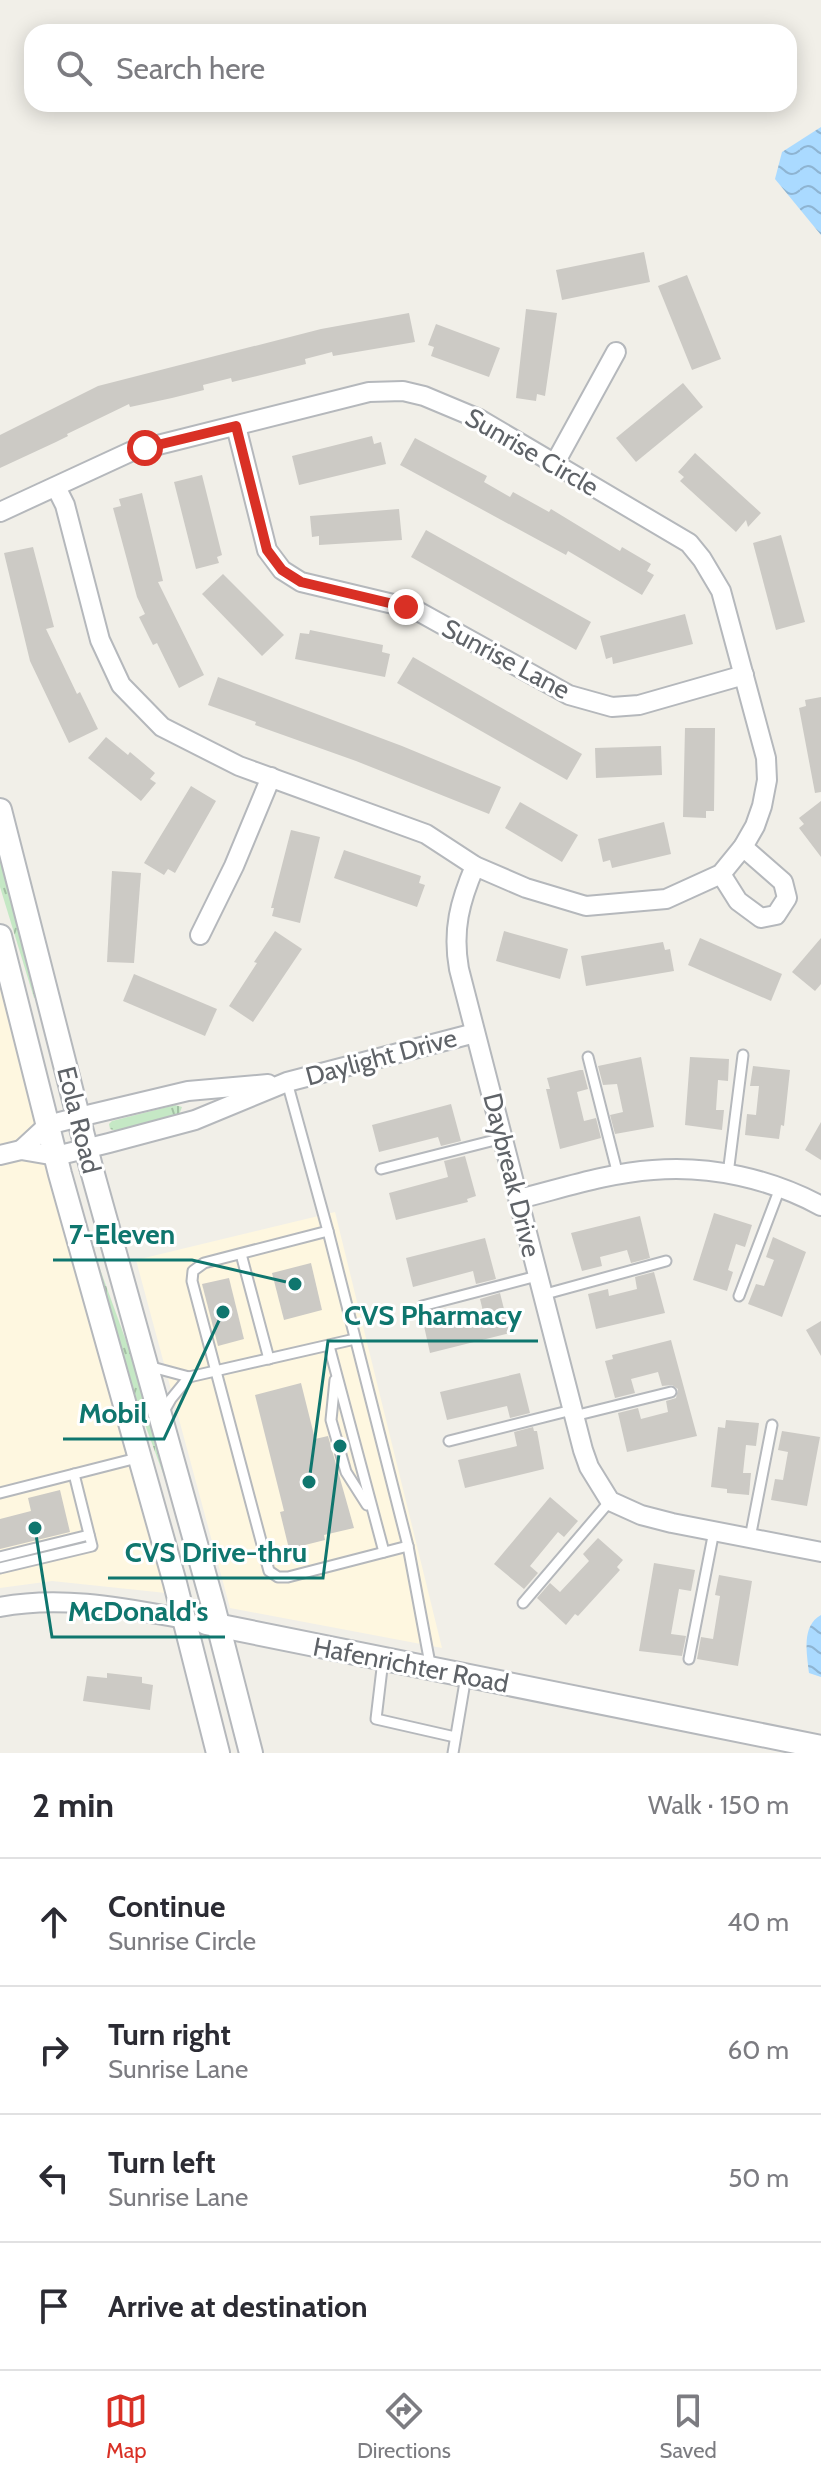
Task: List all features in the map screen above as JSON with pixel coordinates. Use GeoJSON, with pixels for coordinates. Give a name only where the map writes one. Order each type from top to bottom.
{"type":"FeatureCollection","features":[{"type":"Feature","properties":{"kind":"street"},"geometry":{"type":"LineString","coordinates":[[555,463],[616,352]]}},
{"type":"Feature","properties":{"kind":"street","name":"Sunrise Circle"},"geometry":{"type":"LineString","coordinates":[[0,512],[130,452],[369,392],[403,391],[424,396],[479,419],[689,543],[702,559],[721,591],[763,741],[767,780],[762,806],[743,847],[721,874],[666,899],[586,906],[526,888],[475,866],[426,834],[239,766],[162,727],[121,685],[100,640],[65,505],[56,487]]}},
{"type":"Feature","properties":{"kind":"street","name":"Sunrise Lane"},"geometry":{"type":"LineString","coordinates":[[236,426],[267,550],[282,570],[301,582],[414,609],[569,695],[612,707],[639,705],[744,675]]}},
{"type":"Feature","properties":{"kind":"street"},"geometry":{"type":"LineString","coordinates":[[200,935],[234,866],[271,777]]}},
{"type":"Feature","properties":{"kind":"street","name":"Eola Road"},"geometry":{"type":"LineString","coordinates":[[0,810],[87,1148],[251,1753]]}},
{"type":"Feature","properties":{"kind":"street"},"geometry":{"type":"LineString","coordinates":[[721,874],[738,901],[761,918],[776,915],[787,898],[783,882],[743,847]]}},
{"type":"Feature","properties":{"kind":"street","name":"Daybreak Drive"},"geometry":{"type":"LineString","coordinates":[[475,866],[460,901],[455,931],[459,969],[573,1413],[589,1467],[610,1501]]}},
{"type":"Feature","properties":{"kind":"street","name":"Eola Road"},"geometry":{"type":"LineString","coordinates":[[0,936],[56,1156],[185,1619],[218,1753]]}},
{"type":"Feature","properties":{"kind":"street","name":"Daylight Drive"},"geometry":{"type":"LineString","coordinates":[[0,1155],[21,1150],[56,1156],[195,1120],[287,1082],[475,1033]]}},
{"type":"Feature","properties":{"kind":"street","name":"Daylight Drive"},"geometry":{"type":"LineString","coordinates":[[21,1150],[48,1125],[79,1117],[188,1091],[287,1082]]}},
{"type":"Feature","properties":{"kind":"street"},"geometry":{"type":"LineString","coordinates":[[519,1199],[618,1175],[688,1169],[728,1174],[780,1188],[821,1206]]}},
{"type":"Feature","properties":{"kind":"street"},"geometry":{"type":"LineString","coordinates":[[610,1501],[641,1515],[821,1552]]}},
{"type":"Feature","properties":{"kind":"street","name":"Hafenrichter Road"},"geometry":{"type":"LineString","coordinates":[[0,1607],[84,1603],[185,1619],[821,1747]]}},
{"type":"Feature","properties":{"kind":"lane"},"geometry":{"type":"LineString","coordinates":[[728,1174],[743,1055]]}},
{"type":"Feature","properties":{"kind":"lane"},"geometry":{"type":"LineString","coordinates":[[588,1057],[618,1175]]}},
{"type":"Feature","properties":{"kind":"lane"},"geometry":{"type":"LineString","coordinates":[[287,1082],[408,1546],[432,1669]]}},
{"type":"Feature","properties":{"kind":"lane"},"geometry":{"type":"LineString","coordinates":[[381,1169],[503,1138]]}},
{"type":"Feature","properties":{"kind":"lane"},"geometry":{"type":"LineString","coordinates":[[739,1296],[780,1188]]}},
{"type":"Feature","properties":{"kind":"lane"},"geometry":{"type":"LineString","coordinates":[[328,1231],[204,1263],[193,1271],[192,1281],[269,1571],[278,1577],[288,1577],[408,1546]]}},
{"type":"Feature","properties":{"kind":"lane"},"geometry":{"type":"LineString","coordinates":[[241,1254],[269,1359]]}},
{"type":"Feature","properties":{"kind":"lane"},"geometry":{"type":"LineString","coordinates":[[542,1295],[666,1261]]}},
{"type":"Feature","properties":{"kind":"lane"},"geometry":{"type":"LineString","coordinates":[[422,1306],[537,1276]]}},
{"type":"Feature","properties":{"kind":"lane"},"geometry":{"type":"LineString","coordinates":[[146,1364],[189,1377],[355,1339]]}},
{"type":"Feature","properties":{"kind":"lane"},"geometry":{"type":"LineString","coordinates":[[329,1346],[384,1552]]}},
{"type":"Feature","properties":{"kind":"lane"},"geometry":{"type":"LineString","coordinates":[[335,1372],[331,1420],[346,1472],[373,1514]]}},
{"type":"Feature","properties":{"kind":"lane"},"geometry":{"type":"LineString","coordinates":[[161,1417],[164,1408],[189,1377]]}},
{"type":"Feature","properties":{"kind":"lane"},"geometry":{"type":"LineString","coordinates":[[449,1441],[671,1392]]}},
{"type":"Feature","properties":{"kind":"lane"},"geometry":{"type":"LineString","coordinates":[[750,1538],[772,1425]]}},
{"type":"Feature","properties":{"kind":"lane"},"geometry":{"type":"LineString","coordinates":[[0,1493],[141,1457]]}},
{"type":"Feature","properties":{"kind":"lane"},"geometry":{"type":"LineString","coordinates":[[0,1568],[92,1546],[74,1474]]}},
{"type":"Feature","properties":{"kind":"lane"},"geometry":{"type":"LineString","coordinates":[[523,1603],[610,1501]]}},
{"type":"Feature","properties":{"kind":"lane"},"geometry":{"type":"LineString","coordinates":[[689,1659],[714,1531]]}},
{"type":"Feature","properties":{"kind":"lane"},"geometry":{"type":"LineString","coordinates":[[0,1557],[89,1535]]}},
{"type":"Feature","properties":{"kind":"lane"},"geometry":{"type":"LineString","coordinates":[[383,1659],[376,1719],[455,1737]]}},
{"type":"Feature","properties":{"kind":"lane"},"geometry":{"type":"LineString","coordinates":[[453,1753],[466,1676]]}},
{"type":"Feature","properties":{"kind":"shaded area"},"geometry":{"type":"Polygon","coordinates":[[[0,966],[166,1593],[52,1581],[0,1588],[0,966]]]}},
{"type":"Feature","properties":{"kind":"shaded area"},"geometry":{"type":"Polygon","coordinates":[[[335,1212],[442,1648],[230,1608],[136,1260],[335,1212]]]}},
{"type":"Feature","properties":{"kind":"green space"},"geometry":{"type":"Polygon","coordinates":[[[0,850],[38,998],[34,998],[0,887],[0,850]]]}},
{"type":"Feature","properties":{"kind":"green space"},"geometry":{"type":"Polygon","coordinates":[[[175,1105],[182,1107],[179,1115],[116,1131],[110,1129],[112,1121],[175,1105]]]}},
{"type":"Feature","properties":{"kind":"green space"},"geometry":{"type":"Polygon","coordinates":[[[96,1258],[141,1382],[171,1486],[168,1487],[122,1362],[93,1259],[96,1258]]]}},
{"type":"Feature","properties":{"kind":"water"},"geometry":{"type":"Polygon","coordinates":[[[821,127],[821,235],[775,179],[782,152],[821,127]]]}},
{"type":"Feature","properties":{"kind":"water"},"geometry":{"type":"Polygon","coordinates":[[[821,1615],[821,1677],[809,1673],[807,1649],[810,1626],[821,1615]]]}},
{"type":"Feature","properties":{"kind":"building"},"geometry":{"type":"Polygon","coordinates":[[[644,252],[650,282],[562,300],[556,270],[644,252]]]}},
{"type":"Feature","properties":{"kind":"building"},"geometry":{"type":"Polygon","coordinates":[[[687,275],[721,359],[692,370],[658,286],[687,275]]]}},
{"type":"Feature","properties":{"kind":"building"},"geometry":{"type":"Polygon","coordinates":[[[526,309],[557,313],[545,396],[537,394],[536,401],[516,398],[526,309]]]}},
{"type":"Feature","properties":{"kind":"building"},"geometry":{"type":"Polygon","coordinates":[[[409,313],[415,342],[333,356],[332,352],[305,359],[306,364],[232,382],[231,378],[203,385],[204,390],[172,398],[130,407],[129,404],[0,468],[0,435],[98,386],[321,329],[409,313]]]}},
{"type":"Feature","properties":{"kind":"building"},"geometry":{"type":"Polygon","coordinates":[[[436,324],[500,348],[489,377],[431,356],[434,347],[428,345],[436,324]]]}},
{"type":"Feature","properties":{"kind":"building"},"geometry":{"type":"Polygon","coordinates":[[[683,383],[703,407],[636,462],[616,438],[683,383]]]}},
{"type":"Feature","properties":{"kind":"building"},"geometry":{"type":"Polygon","coordinates":[[[372,436],[374,444],[381,442],[386,464],[299,485],[292,456],[372,436]]]}},
{"type":"Feature","properties":{"kind":"building"},"geometry":{"type":"Polygon","coordinates":[[[415,438],[487,476],[484,482],[510,497],[513,492],[549,512],[551,509],[620,551],[622,547],[651,564],[647,571],[654,575],[642,595],[568,551],[566,555],[400,465],[415,438]]]}},
{"type":"Feature","properties":{"kind":"building"},"geometry":{"type":"Polygon","coordinates":[[[695,453],[761,513],[748,527],[746,520],[736,532],[680,481],[684,477],[678,472],[695,453]]]}},
{"type":"Feature","properties":{"kind":"building"},"geometry":{"type":"Polygon","coordinates":[[[202,475],[222,555],[217,557],[219,563],[196,569],[174,482],[202,475]]]}},
{"type":"Feature","properties":{"kind":"building"},"geometry":{"type":"Polygon","coordinates":[[[142,493],[163,581],[158,582],[204,675],[179,688],[157,643],[153,645],[139,617],[145,614],[137,597],[113,508],[121,506],[119,499],[142,493]]]}},
{"type":"Feature","properties":{"kind":"building"},"geometry":{"type":"Polygon","coordinates":[[[399,509],[402,540],[319,545],[319,536],[312,537],[310,516],[399,509]]]}},
{"type":"Feature","properties":{"kind":"building"},"geometry":{"type":"Polygon","coordinates":[[[426,530],[591,622],[576,650],[411,557],[426,530]]]}},
{"type":"Feature","properties":{"kind":"building"},"geometry":{"type":"Polygon","coordinates":[[[781,535],[805,622],[776,630],[753,543],[781,535]]]}},
{"type":"Feature","properties":{"kind":"building"},"geometry":{"type":"Polygon","coordinates":[[[33,547],[54,627],[46,629],[77,694],[80,692],[98,729],[69,743],[30,661],[4,553],[33,547]]]}},
{"type":"Feature","properties":{"kind":"building"},"geometry":{"type":"Polygon","coordinates":[[[223,574],[284,635],[262,656],[202,594],[223,574]]]}},
{"type":"Feature","properties":{"kind":"building"},"geometry":{"type":"Polygon","coordinates":[[[685,614],[693,644],[613,664],[612,657],[606,659],[600,636],[685,614]]]}},
{"type":"Feature","properties":{"kind":"building"},"geometry":{"type":"Polygon","coordinates":[[[310,630],[383,645],[382,652],[390,654],[385,677],[295,659],[300,633],[309,634],[310,630]]]}},
{"type":"Feature","properties":{"kind":"building"},"geometry":{"type":"Polygon","coordinates":[[[413,657],[582,754],[567,780],[397,683],[413,657]]]}},
{"type":"Feature","properties":{"kind":"building"},"geometry":{"type":"Polygon","coordinates":[[[218,677],[501,787],[489,814],[208,705],[218,677]]]}},
{"type":"Feature","properties":{"kind":"building"},"geometry":{"type":"Polygon","coordinates":[[[821,697],[821,792],[815,793],[799,708],[806,706],[805,700],[821,697]]]}},
{"type":"Feature","properties":{"kind":"building"},"geometry":{"type":"Polygon","coordinates":[[[685,728],[715,728],[714,811],[706,811],[706,818],[683,817],[685,728]]]}},
{"type":"Feature","properties":{"kind":"building"},"geometry":{"type":"Polygon","coordinates":[[[106,737],[155,773],[150,779],[156,783],[141,801],[88,758],[106,737]]]}},
{"type":"Feature","properties":{"kind":"building"},"geometry":{"type":"Polygon","coordinates":[[[661,746],[662,775],[596,778],[595,748],[661,746]]]}},
{"type":"Feature","properties":{"kind":"building"},"geometry":{"type":"Polygon","coordinates":[[[191,786],[216,801],[175,873],[168,869],[164,875],[144,863],[191,786]]]}},
{"type":"Feature","properties":{"kind":"building"},"geometry":{"type":"Polygon","coordinates":[[[821,801],[821,857],[799,828],[804,824],[799,818],[821,801]]]}},
{"type":"Feature","properties":{"kind":"building"},"geometry":{"type":"Polygon","coordinates":[[[520,802],[578,835],[562,862],[505,828],[520,802]]]}},
{"type":"Feature","properties":{"kind":"building"},"geometry":{"type":"Polygon","coordinates":[[[664,822],[671,854],[612,868],[610,860],[603,862],[598,839],[664,822]]]}},
{"type":"Feature","properties":{"kind":"building"},"geometry":{"type":"Polygon","coordinates":[[[291,830],[320,837],[300,923],[272,916],[274,908],[271,908],[291,830]]]}},
{"type":"Feature","properties":{"kind":"building"},"geometry":{"type":"Polygon","coordinates":[[[344,850],[421,876],[419,883],[425,885],[417,907],[334,878],[344,850]]]}},
{"type":"Feature","properties":{"kind":"building"},"geometry":{"type":"Polygon","coordinates":[[[112,871],[141,873],[134,963],[107,962],[112,871]]]}},
{"type":"Feature","properties":{"kind":"building"},"geometry":{"type":"Polygon","coordinates":[[[275,931],[302,949],[253,1022],[229,1006],[275,931]]]}},
{"type":"Feature","properties":{"kind":"building"},"geometry":{"type":"Polygon","coordinates":[[[504,931],[568,949],[560,979],[496,961],[504,931]]]}},
{"type":"Feature","properties":{"kind":"building"},"geometry":{"type":"Polygon","coordinates":[[[700,938],[782,974],[771,1001],[688,965],[700,938]]]}},
{"type":"Feature","properties":{"kind":"building"},"geometry":{"type":"Polygon","coordinates":[[[821,938],[821,984],[815,991],[792,972],[821,938]]]}},
{"type":"Feature","properties":{"kind":"building"},"geometry":{"type":"Polygon","coordinates":[[[663,942],[665,950],[670,949],[674,971],[586,986],[581,956],[663,942]]]}},
{"type":"Feature","properties":{"kind":"building"},"geometry":{"type":"Polygon","coordinates":[[[134,974],[217,1009],[205,1036],[123,1001],[134,974]]]}},
{"type":"Feature","properties":{"kind":"building"},"geometry":{"type":"Polygon","coordinates":[[[641,1057],[654,1127],[615,1134],[610,1115],[623,1112],[617,1084],[603,1085],[598,1066],[641,1057]]]}},
{"type":"Feature","properties":{"kind":"building"},"geometry":{"type":"Polygon","coordinates":[[[690,1057],[729,1059],[728,1081],[718,1080],[716,1110],[724,1110],[722,1130],[685,1125],[690,1057]]]}},
{"type":"Feature","properties":{"kind":"building"},"geometry":{"type":"Polygon","coordinates":[[[753,1066],[790,1070],[784,1126],[781,1125],[779,1139],[745,1135],[747,1114],[756,1115],[759,1086],[750,1086],[753,1066]]]}},
{"type":"Feature","properties":{"kind":"building"},"geometry":{"type":"Polygon","coordinates":[[[583,1070],[588,1089],[577,1092],[584,1121],[596,1118],[601,1138],[560,1149],[546,1089],[550,1089],[547,1078],[583,1070]]]}},
{"type":"Feature","properties":{"kind":"building"},"geometry":{"type":"Polygon","coordinates":[[[451,1104],[461,1141],[441,1146],[438,1137],[379,1152],[372,1125],[451,1104]]]}},
{"type":"Feature","properties":{"kind":"building"},"geometry":{"type":"Polygon","coordinates":[[[821,1122],[821,1160],[805,1150],[821,1122]]]}},
{"type":"Feature","properties":{"kind":"building"},"geometry":{"type":"Polygon","coordinates":[[[465,1156],[476,1196],[467,1199],[468,1202],[396,1220],[389,1193],[448,1177],[444,1161],[465,1156]]]}},
{"type":"Feature","properties":{"kind":"building"},"geometry":{"type":"Polygon","coordinates":[[[714,1213],[752,1225],[745,1247],[736,1244],[728,1270],[733,1272],[727,1291],[693,1280],[714,1213]]]}},
{"type":"Feature","properties":{"kind":"building"},"geometry":{"type":"Polygon","coordinates":[[[640,1216],[650,1258],[631,1263],[627,1250],[600,1257],[602,1266],[582,1271],[571,1233],[640,1216]]]}},
{"type":"Feature","properties":{"kind":"building"},"geometry":{"type":"Polygon","coordinates":[[[773,1237],[806,1252],[782,1317],[748,1304],[756,1284],[764,1286],[774,1260],[766,1257],[773,1237]]]}},
{"type":"Feature","properties":{"kind":"building"},"geometry":{"type":"Polygon","coordinates":[[[485,1238],[496,1279],[476,1284],[473,1271],[413,1287],[406,1258],[485,1238]]]}},
{"type":"Feature","properties":{"kind":"building"},"geometry":{"type":"Polygon","coordinates":[[[311,1263],[322,1310],[284,1320],[272,1273],[311,1263]]]}},
{"type":"Feature","properties":{"kind":"building"},"geometry":{"type":"Polygon","coordinates":[[[654,1272],[665,1313],[596,1329],[588,1294],[608,1289],[609,1296],[637,1289],[635,1277],[654,1272]]]}},
{"type":"Feature","properties":{"kind":"building"},"geometry":{"type":"Polygon","coordinates":[[[229,1278],[244,1339],[218,1346],[202,1284],[229,1278]]]}},
{"type":"Feature","properties":{"kind":"building"},"geometry":{"type":"Polygon","coordinates":[[[500,1293],[510,1333],[430,1353],[424,1326],[483,1311],[480,1299],[500,1293]]]}},
{"type":"Feature","properties":{"kind":"building"},"geometry":{"type":"Polygon","coordinates":[[[821,1321],[821,1356],[806,1330],[821,1321]]]}},
{"type":"Feature","properties":{"kind":"building"},"geometry":{"type":"Polygon","coordinates":[[[671,1340],[697,1436],[627,1452],[618,1413],[638,1408],[641,1419],[668,1412],[666,1401],[676,1398],[678,1389],[672,1385],[662,1386],[658,1372],[631,1379],[635,1393],[615,1398],[605,1361],[613,1359],[612,1355],[671,1340]]]}},
{"type":"Feature","properties":{"kind":"building"},"geometry":{"type":"Polygon","coordinates":[[[520,1373],[530,1413],[510,1418],[507,1406],[447,1420],[440,1392],[520,1373]]]}},
{"type":"Feature","properties":{"kind":"building"},"geometry":{"type":"Polygon","coordinates":[[[301,1383],[315,1439],[328,1436],[354,1528],[324,1535],[325,1540],[289,1549],[280,1512],[284,1511],[255,1395],[301,1383]]]}},
{"type":"Feature","properties":{"kind":"building"},"geometry":{"type":"Polygon","coordinates":[[[726,1420],[759,1423],[756,1446],[746,1445],[743,1473],[751,1473],[749,1495],[727,1493],[727,1489],[711,1487],[718,1427],[725,1428],[726,1420]]]}},
{"type":"Feature","properties":{"kind":"building"},"geometry":{"type":"Polygon","coordinates":[[[533,1427],[537,1431],[544,1469],[465,1488],[458,1460],[517,1446],[514,1432],[533,1427]]]}},
{"type":"Feature","properties":{"kind":"building"},"geometry":{"type":"Polygon","coordinates":[[[782,1431],[820,1437],[807,1506],[771,1500],[775,1479],[783,1480],[788,1452],[778,1450],[782,1431]]]}},
{"type":"Feature","properties":{"kind":"building"},"geometry":{"type":"Polygon","coordinates":[[[60,1490],[70,1532],[0,1549],[0,1519],[31,1511],[28,1498],[60,1490]]]}},
{"type":"Feature","properties":{"kind":"building"},"geometry":{"type":"Polygon","coordinates":[[[550,1497],[578,1521],[564,1537],[558,1532],[530,1566],[538,1573],[524,1589],[494,1564],[550,1497]]]}},
{"type":"Feature","properties":{"kind":"building"},"geometry":{"type":"Polygon","coordinates":[[[598,1538],[623,1560],[617,1567],[620,1570],[566,1625],[537,1598],[550,1583],[560,1592],[589,1561],[583,1554],[598,1538]]]}},
{"type":"Feature","properties":{"kind":"building"},"geometry":{"type":"Polygon","coordinates":[[[654,1563],[695,1570],[691,1591],[679,1589],[671,1634],[686,1636],[682,1656],[639,1651],[654,1563]]]}},
{"type":"Feature","properties":{"kind":"building"},"geometry":{"type":"Polygon","coordinates":[[[719,1575],[752,1581],[738,1666],[697,1659],[701,1637],[713,1639],[720,1596],[715,1595],[719,1575]]]}},
{"type":"Feature","properties":{"kind":"building"},"geometry":{"type":"Polygon","coordinates":[[[107,1673],[142,1677],[142,1683],[153,1685],[150,1710],[83,1701],[87,1676],[107,1678],[107,1673]]]}},
{"type":"Feature","properties":{"kind":"place","name":"7-Eleven"},"geometry":{"type":"Point","coordinates":[295,1284]}},
{"type":"Feature","properties":{"kind":"place","name":"Mobil"},"geometry":{"type":"Point","coordinates":[223,1312]}},
{"type":"Feature","properties":{"kind":"place","name":"CVS Drive-thru"},"geometry":{"type":"Point","coordinates":[340,1446]}},
{"type":"Feature","properties":{"kind":"place","name":"CVS Pharmacy"},"geometry":{"type":"Point","coordinates":[309,1482]}},
{"type":"Feature","properties":{"kind":"place","name":"McDonald's"},"geometry":{"type":"Point","coordinates":[35,1528]}},
{"type":"Feature","properties":{"kind":"route"},"geometry":{"type":"LineString","coordinates":[[145,448],[236,426],[267,550],[282,570],[301,582],[406,607]]}}]}
